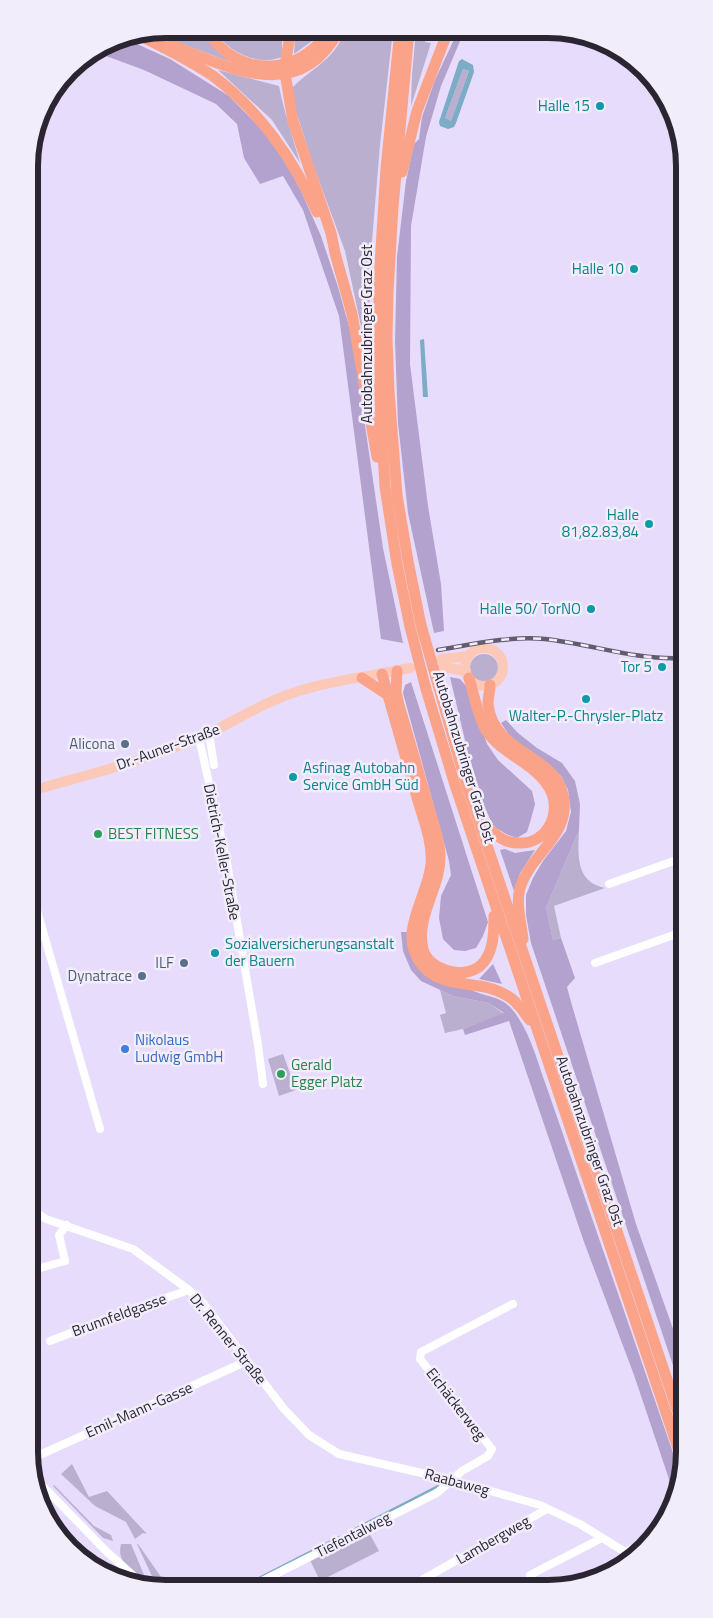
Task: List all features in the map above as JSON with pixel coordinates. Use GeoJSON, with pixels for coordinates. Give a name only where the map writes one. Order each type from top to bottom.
{"type":"FeatureCollection","features":[{"type":"Feature","properties":{"kind":"highway","name":"Autobahnzubringer Graz Ost"},"geometry":{"type":"LineString","coordinates":[[399,37],[386,168],[379,281],[378,384],[385,488],[397,564],[416,626],[452,775],[675,1437]]}},
{"type":"Feature","properties":{"kind":"highway","name":"Autobahnzubringer Graz Ost"},"geometry":{"type":"LineString","coordinates":[[408,37],[393,207],[387,338],[397,495],[416,626]]}},
{"type":"Feature","properties":{"kind":"highway"},"geometry":{"type":"LineString","coordinates":[[393,207],[417,111],[445,37]]}},
{"type":"Feature","properties":{"kind":"highway"},"geometry":{"type":"LineString","coordinates":[[213,38],[219,46],[234,57],[268,71]]}},
{"type":"Feature","properties":{"kind":"highway"},"geometry":{"type":"LineString","coordinates":[[291,38],[293,63]]}},
{"type":"Feature","properties":{"kind":"highway"},"geometry":{"type":"LineString","coordinates":[[150,39],[238,70],[268,71],[284,74],[293,63],[317,47],[323,38]]}},
{"type":"Feature","properties":{"kind":"highway"},"geometry":{"type":"LineString","coordinates":[[293,63],[312,62],[324,52],[334,38]]}},
{"type":"Feature","properties":{"kind":"highway"},"geometry":{"type":"LineString","coordinates":[[145,39],[213,76],[247,105],[269,131],[295,168],[335,253]]}},
{"type":"Feature","properties":{"kind":"highway"},"geometry":{"type":"LineString","coordinates":[[286,79],[287,95],[293,121],[331,233],[352,314],[377,456],[385,488]]}},
{"type":"Feature","properties":{"kind":"highway"},"geometry":{"type":"LineString","coordinates":[[396,671],[396,692],[399,705],[440,850],[438,878],[422,926],[423,949],[430,961],[444,970],[454,972],[473,970],[480,966],[485,960],[492,944],[495,929],[494,904]]}},
{"type":"Feature","properties":{"kind":"highway"},"geometry":{"type":"LineString","coordinates":[[382,674],[424,820],[431,852],[430,870],[413,926],[411,938],[414,948],[423,966],[428,971],[450,982],[490,988],[500,993],[517,1003],[536,1027]]}},
{"type":"Feature","properties":{"kind":"highway"},"geometry":{"type":"LineString","coordinates":[[468,675],[485,728],[502,748],[537,772],[554,796],[555,805],[554,815],[546,832],[528,843],[517,844],[502,840],[477,816]]}},
{"type":"Feature","properties":{"kind":"highway"},"geometry":{"type":"LineString","coordinates":[[362,678],[388,694]]}},
{"type":"Feature","properties":{"kind":"highway"},"geometry":{"type":"LineString","coordinates":[[490,685],[488,703],[496,728],[518,749],[558,780],[564,796],[564,811],[560,826],[547,847],[525,875],[520,888],[519,901],[525,960]]}},
{"type":"Feature","properties":{"kind":"highway","name":"Autobahnzubringer Graz Ost"},"geometry":{"type":"LineString","coordinates":[[432,688],[675,1404]]}},
{"type":"Feature","properties":{"kind":"main road"},"geometry":{"type":"LineString","coordinates":[[478,649],[490,649],[498,653],[502,660],[503,671],[499,678],[490,685],[482,686],[475,683],[468,675],[442,663],[469,656],[478,649]]}},
{"type":"Feature","properties":{"kind":"main road"},"geometry":{"type":"LineString","coordinates":[[468,675],[466,663],[469,656]]}},
{"type":"Feature","properties":{"kind":"main road","name":"Dr.-Auner-Straße"},"geometry":{"type":"LineString","coordinates":[[38,789],[147,757],[204,736],[277,698],[329,684],[410,668]]}},
{"type":"Feature","properties":{"kind":"street"},"geometry":{"type":"LineString","coordinates":[[204,736],[214,765]]}},
{"type":"Feature","properties":{"kind":"street","name":"Dietrich-Keller-Straße"},"geometry":{"type":"LineString","coordinates":[[204,736],[258,1045],[263,1084]]}},
{"type":"Feature","properties":{"kind":"street"},"geometry":{"type":"LineString","coordinates":[[609,884],[675,860]]}},
{"type":"Feature","properties":{"kind":"street"},"geometry":{"type":"LineString","coordinates":[[37,912],[100,1129]]}},
{"type":"Feature","properties":{"kind":"street"},"geometry":{"type":"LineString","coordinates":[[595,963],[675,934]]}},
{"type":"Feature","properties":{"kind":"street","name":"Dr. Renner Straße"},"geometry":{"type":"LineString","coordinates":[[37,1213],[46,1219],[133,1249],[189,1290],[203,1303],[284,1409]]}},
{"type":"Feature","properties":{"kind":"street"},"geometry":{"type":"LineString","coordinates":[[37,1269],[65,1261],[59,1235],[67,1225]]}},
{"type":"Feature","properties":{"kind":"street","name":"Brunnfeldgasse"},"geometry":{"type":"LineString","coordinates":[[50,1341],[189,1290]]}},
{"type":"Feature","properties":{"kind":"street","name":"Eichäckerweg"},"geometry":{"type":"LineString","coordinates":[[452,1480],[462,1471],[488,1456],[492,1449],[420,1359],[421,1352],[513,1304]]}},
{"type":"Feature","properties":{"kind":"street","name":"Emil-Mann-Gasse"},"geometry":{"type":"LineString","coordinates":[[37,1457],[94,1429],[247,1361]]}},
{"type":"Feature","properties":{"kind":"street","name":"Raabaweg"},"geometry":{"type":"LineString","coordinates":[[284,1409],[309,1435],[339,1454],[452,1480],[540,1505],[580,1524],[625,1552]]}},
{"type":"Feature","properties":{"kind":"street","name":"Tiefentalweg"},"geometry":{"type":"LineString","coordinates":[[264,1580],[437,1493],[452,1480]]}},
{"type":"Feature","properties":{"kind":"street"},"geometry":{"type":"LineString","coordinates":[[42,1485],[107,1552],[134,1577]]}},
{"type":"Feature","properties":{"kind":"street","name":"Lambergweg"},"geometry":{"type":"LineString","coordinates":[[423,1580],[547,1509]]}},
{"type":"Feature","properties":{"kind":"street"},"geometry":{"type":"LineString","coordinates":[[530,1575],[602,1538]]}},
{"type":"Feature","properties":{"kind":"street"},"geometry":{"type":"LineString","coordinates":[[625,1552],[633,1548]]}},
{"type":"Feature","properties":{"kind":"shaded area"},"geometry":{"type":"Polygon","coordinates":[[[392,37],[380,145],[370,265],[369,364],[345,251],[314,167],[294,105],[292,88],[322,63],[341,38],[392,37]]]}},
{"type":"Feature","properties":{"kind":"shaded area"},"geometry":{"type":"Polygon","coordinates":[[[415,37],[425,37],[425,42],[431,43],[411,106],[415,37]]]}},
{"type":"Feature","properties":{"kind":"shaded area"},"geometry":{"type":"Polygon","coordinates":[[[455,37],[462,37],[441,86],[426,137],[411,226],[410,364],[428,506],[441,584],[444,631],[434,633],[408,513],[398,423],[395,341],[397,257],[406,181],[414,144],[419,139],[422,117],[435,80],[455,37]]]}},
{"type":"Feature","properties":{"kind":"shaded area"},"geometry":{"type":"Polygon","coordinates":[[[166,38],[209,38],[220,53],[231,62],[166,38]]]}},
{"type":"Feature","properties":{"kind":"shaded area"},"geometry":{"type":"Polygon","coordinates":[[[219,38],[283,38],[282,57],[265,60],[247,57],[219,38]]]}},
{"type":"Feature","properties":{"kind":"shaded area"},"geometry":{"type":"Polygon","coordinates":[[[295,38],[314,38],[294,54],[295,38]]]}},
{"type":"Feature","properties":{"kind":"shaded area"},"geometry":{"type":"Polygon","coordinates":[[[130,43],[137,44],[170,59],[229,96],[265,133],[287,165],[301,191],[321,236],[352,337],[383,548],[403,643],[381,639],[339,316],[303,210],[283,176],[260,184],[244,158],[237,124],[216,104],[144,70],[102,55],[130,43]]]}},
{"type":"Feature","properties":{"kind":"shaded area"},"geometry":{"type":"Polygon","coordinates":[[[463,69],[469,71],[451,121],[445,118],[463,69]]]}},
{"type":"Feature","properties":{"kind":"shaded area"},"geometry":{"type":"Polygon","coordinates":[[[218,70],[279,86],[300,163],[272,120],[218,70]]]}},
{"type":"Feature","properties":{"kind":"shaded area"},"geometry":{"type":"Polygon","coordinates":[[[484,654],[494,658],[498,668],[494,678],[484,682],[474,678],[470,668],[474,658],[484,654]]]}},
{"type":"Feature","properties":{"kind":"shaded area"},"geometry":{"type":"Polygon","coordinates":[[[450,677],[460,679],[467,687],[487,744],[498,760],[532,791],[535,804],[527,832],[517,838],[493,826],[484,805],[468,753],[450,677]]]}},
{"type":"Feature","properties":{"kind":"shaded area"},"geometry":{"type":"Polygon","coordinates":[[[411,682],[488,922],[476,948],[465,951],[454,950],[443,939],[439,918],[441,896],[451,875],[449,861],[403,693],[405,685],[411,682]]]}},
{"type":"Feature","properties":{"kind":"shaded area"},"geometry":{"type":"Polygon","coordinates":[[[506,720],[518,733],[537,748],[562,763],[575,781],[580,804],[579,830],[546,908],[553,940],[561,938],[575,978],[567,987],[571,1002],[636,1224],[675,1335],[675,1371],[531,943],[526,915],[526,895],[543,861],[566,831],[571,812],[568,790],[561,776],[548,764],[511,738],[501,723],[506,720]]]}},
{"type":"Feature","properties":{"kind":"shaded area"},"geometry":{"type":"Polygon","coordinates":[[[579,830],[578,848],[580,866],[583,873],[595,885],[605,888],[554,906],[561,938],[553,940],[546,908],[579,830]]]}},
{"type":"Feature","properties":{"kind":"shaded area"},"geometry":{"type":"Polygon","coordinates":[[[505,849],[515,853],[535,850],[520,873],[514,891],[500,850],[505,849]]]}},
{"type":"Feature","properties":{"kind":"shaded area"},"geometry":{"type":"Polygon","coordinates":[[[401,932],[407,932],[408,945],[475,992],[496,998],[506,1004],[518,1017],[523,1026],[536,1057],[675,1459],[671,1485],[634,1375],[584,1242],[509,1021],[465,1035],[463,1029],[504,1013],[489,1003],[453,996],[421,981],[411,970],[403,951],[401,932]]]}},
{"type":"Feature","properties":{"kind":"shaded area"},"geometry":{"type":"Polygon","coordinates":[[[493,964],[502,984],[479,979],[493,964]]]}},
{"type":"Feature","properties":{"kind":"shaded area"},"geometry":{"type":"Polygon","coordinates":[[[440,990],[453,996],[489,1003],[504,1014],[463,1029],[445,1033],[440,1015],[446,1013],[440,990]]]}},
{"type":"Feature","properties":{"kind":"shaded area","name":"Gerald Egger Platz"},"geometry":{"type":"Polygon","coordinates":[[[283,1054],[296,1090],[279,1096],[268,1059],[283,1054]]]}},
{"type":"Feature","properties":{"kind":"shaded area"},"geometry":{"type":"Polygon","coordinates":[[[72,1464],[89,1497],[107,1491],[147,1534],[143,1533],[135,1539],[126,1522],[95,1506],[61,1474],[72,1464]]]}},
{"type":"Feature","properties":{"kind":"shaded area"},"geometry":{"type":"Polygon","coordinates":[[[54,1485],[94,1526],[111,1535],[113,1541],[103,1538],[54,1485]]]}},
{"type":"Feature","properties":{"kind":"shaded area"},"geometry":{"type":"Polygon","coordinates":[[[368,1531],[379,1551],[322,1580],[320,1580],[310,1560],[368,1531]]]}},
{"type":"Feature","properties":{"kind":"shaded area"},"geometry":{"type":"Polygon","coordinates":[[[121,1544],[131,1544],[146,1579],[142,1578],[123,1562],[120,1551],[121,1544]]]}},
{"type":"Feature","properties":{"kind":"shaded area"},"geometry":{"type":"Polygon","coordinates":[[[137,1544],[163,1580],[153,1579],[137,1544]]]}},
{"type":"Feature","properties":{"kind":"water"},"geometry":{"type":"Polygon","coordinates":[[[462,59],[473,65],[474,72],[456,123],[454,127],[448,129],[440,126],[439,122],[459,61],[462,59]],[[463,69],[445,118],[451,121],[469,71],[463,69]]]}},
{"type":"Feature","properties":{"kind":"water"},"geometry":{"type":"Polygon","coordinates":[[[424,339],[428,397],[423,397],[420,340],[424,339]]]}},
{"type":"Feature","properties":{"kind":"waterway"},"geometry":{"type":"LineString","coordinates":[[355,1529],[442,1484]]}},
{"type":"Feature","properties":{"kind":"waterway"},"geometry":{"type":"LineString","coordinates":[[255,1580],[339,1537]]}},
{"type":"Feature","properties":{"kind":"railway"},"geometry":{"type":"LineString","coordinates":[[438,650],[492,641],[532,638],[562,641],[646,657],[676,658]]}},
{"type":"Feature","properties":{"kind":"place","name":"Halle 15"},"geometry":{"type":"Point","coordinates":[600,106]}},
{"type":"Feature","properties":{"kind":"place","name":"Halle 10"},"geometry":{"type":"Point","coordinates":[634,269]}},
{"type":"Feature","properties":{"kind":"place","name":"Halle 81,82.83,84"},"geometry":{"type":"Point","coordinates":[649,524]}},
{"type":"Feature","properties":{"kind":"place","name":"Halle 50/ TorNO"},"geometry":{"type":"Point","coordinates":[591,609]}},
{"type":"Feature","properties":{"kind":"place","name":"Tor 5"},"geometry":{"type":"Point","coordinates":[662,667]}},
{"type":"Feature","properties":{"kind":"place","name":"Walter-P.-Chrysler-Platz"},"geometry":{"type":"Point","coordinates":[586,699]}},
{"type":"Feature","properties":{"kind":"place","name":"Alicona"},"geometry":{"type":"Point","coordinates":[125,744]}},
{"type":"Feature","properties":{"kind":"place","name":"Asfinag Autobahn Service GmbH Süd"},"geometry":{"type":"Point","coordinates":[293,777]}},
{"type":"Feature","properties":{"kind":"place","name":"BEST FITNESS"},"geometry":{"type":"Point","coordinates":[98,834]}},
{"type":"Feature","properties":{"kind":"place","name":"Sozialversicherungsanstalt der Bauern"},"geometry":{"type":"Point","coordinates":[215,953]}},
{"type":"Feature","properties":{"kind":"place","name":"ILF"},"geometry":{"type":"Point","coordinates":[184,963]}},
{"type":"Feature","properties":{"kind":"place","name":"Dynatrace"},"geometry":{"type":"Point","coordinates":[142,976]}},
{"type":"Feature","properties":{"kind":"place","name":"Nikolaus Ludwig GmbH"},"geometry":{"type":"Point","coordinates":[125,1049]}},
{"type":"Feature","properties":{"kind":"place","name":"Gerald Egger Platz"},"geometry":{"type":"Point","coordinates":[281,1074]}}]}
